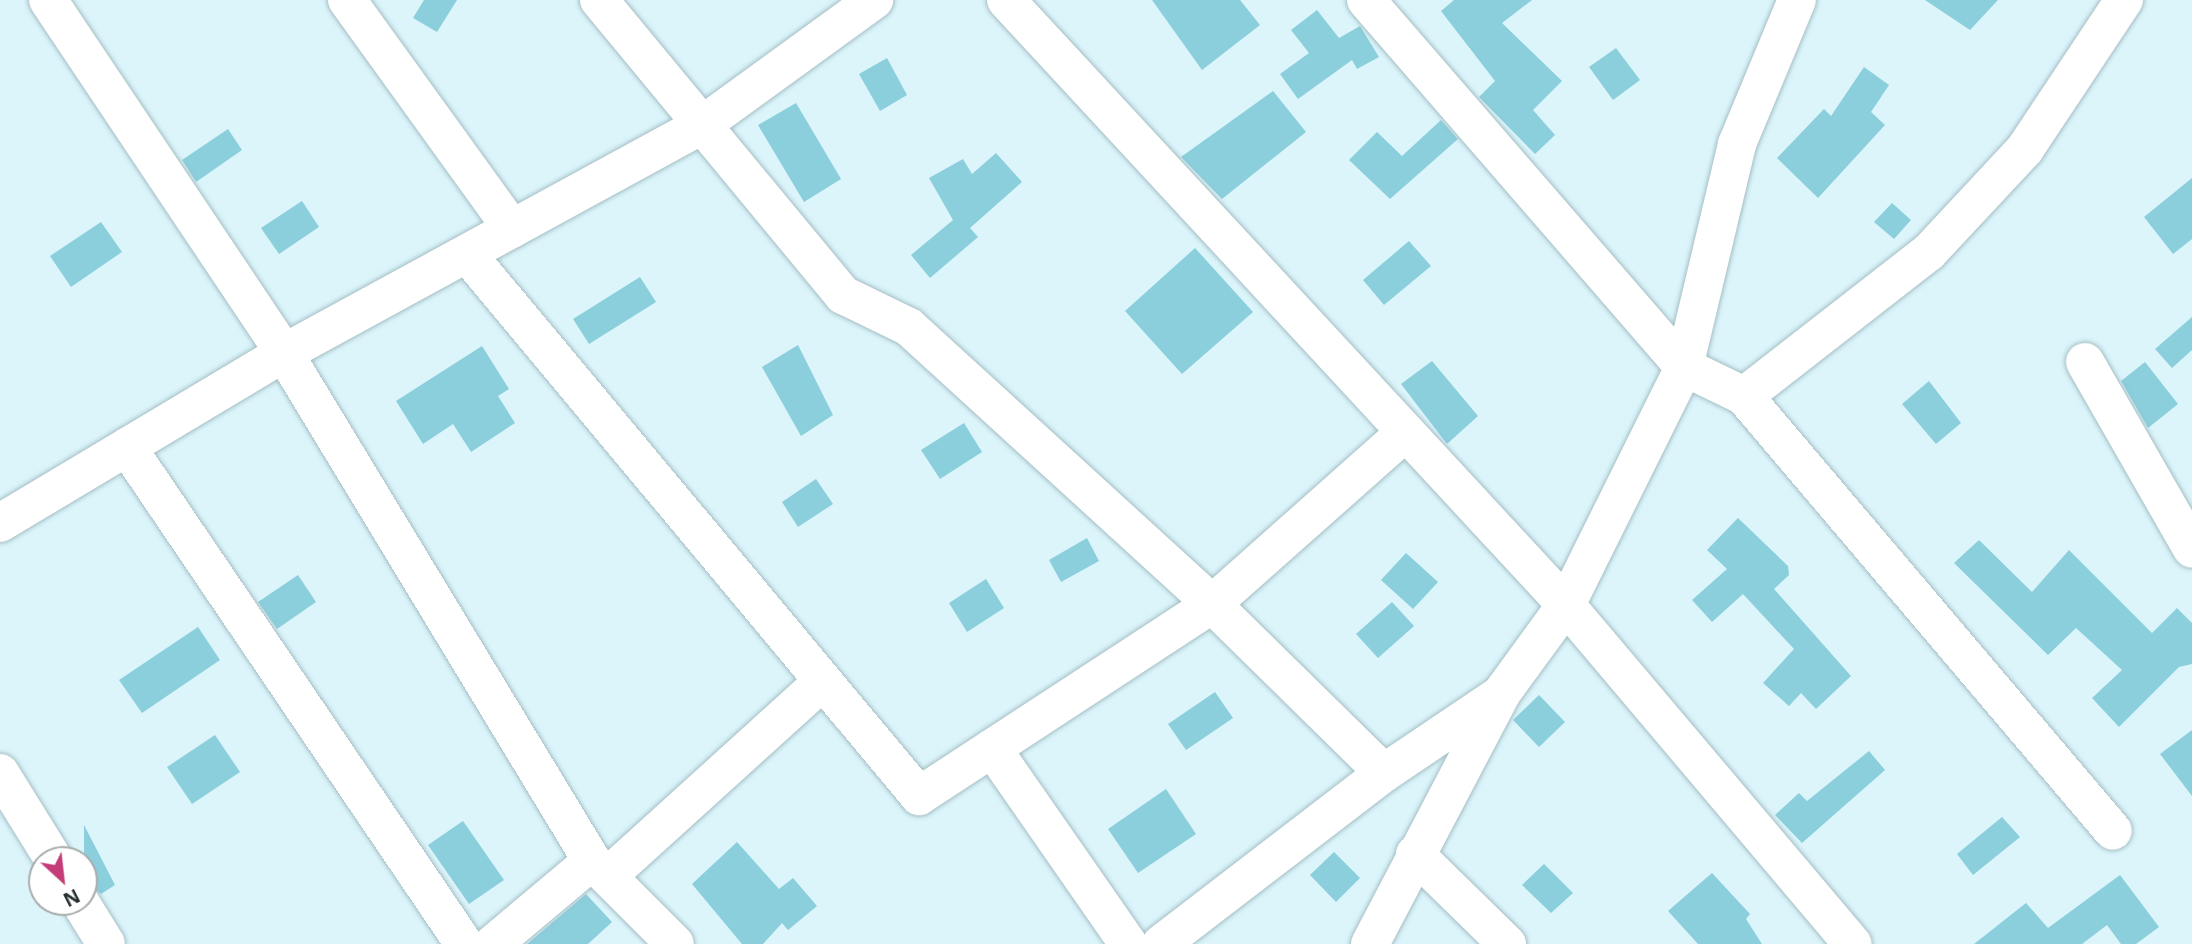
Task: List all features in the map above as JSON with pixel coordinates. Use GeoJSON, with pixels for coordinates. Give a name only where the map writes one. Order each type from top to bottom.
{"type":"FeatureCollection","features":[{"type":"Feature","properties":{"kind":"street"},"geometry":{"type":"LineString","coordinates":[[48,0],[284,353],[600,869],[675,944]]}},
{"type":"Feature","properties":{"kind":"street"},"geometry":{"type":"LineString","coordinates":[[347,0],[512,229]]}},
{"type":"Feature","properties":{"kind":"street"},"geometry":{"type":"LineString","coordinates":[[599,0],[843,295],[909,327],[1212,604],[1384,773]]}},
{"type":"Feature","properties":{"kind":"street"},"geometry":{"type":"LineString","coordinates":[[0,523],[284,353],[702,125],[874,0]]}},
{"type":"Feature","properties":{"kind":"street"},"geometry":{"type":"LineString","coordinates":[[1006,0],[1566,605],[1852,944]]}},
{"type":"Feature","properties":{"kind":"street"},"geometry":{"type":"LineString","coordinates":[[1366,0],[1684,367],[1744,396],[2113,831]]}},
{"type":"Feature","properties":{"kind":"street"},"geometry":{"type":"LineString","coordinates":[[1370,944],[1501,694],[1566,605],[1684,367],[1737,144],[1797,0]]}},
{"type":"Feature","properties":{"kind":"street"},"geometry":{"type":"LineString","coordinates":[[1744,396],[1929,252],[2025,149],[2124,0]]}},
{"type":"Feature","properties":{"kind":"street"},"geometry":{"type":"LineString","coordinates":[[467,254],[919,796],[1212,604],[1406,432]]}},
{"type":"Feature","properties":{"kind":"street"},"geometry":{"type":"LineString","coordinates":[[2085,362],[2192,549]]}},
{"type":"Feature","properties":{"kind":"street"},"geometry":{"type":"LineString","coordinates":[[127,447],[464,944]]}},
{"type":"Feature","properties":{"kind":"street"},"geometry":{"type":"LineString","coordinates":[[493,944],[600,869],[823,681]]}},
{"type":"Feature","properties":{"kind":"street"},"geometry":{"type":"LineString","coordinates":[[1161,944],[1384,773],[1501,694]]}},
{"type":"Feature","properties":{"kind":"street"},"geometry":{"type":"LineString","coordinates":[[992,748],[1128,944]]}},
{"type":"Feature","properties":{"kind":"street"},"geometry":{"type":"LineString","coordinates":[[0,773],[45,846]]}},
{"type":"Feature","properties":{"kind":"street"},"geometry":{"type":"LineString","coordinates":[[1415,854],[1507,944]]}},
{"type":"Feature","properties":{"kind":"street"},"geometry":{"type":"LineString","coordinates":[[89,916],[106,944]]}},
{"type":"Feature","properties":{"kind":"building"},"geometry":{"type":"Polygon","coordinates":[[[424,0],[457,0],[437,32],[413,18],[424,0]]]}},
{"type":"Feature","properties":{"kind":"building"},"geometry":{"type":"Polygon","coordinates":[[[1152,0],[1240,0],[1260,25],[1202,70],[1152,0]]]}},
{"type":"Feature","properties":{"kind":"building"},"geometry":{"type":"Polygon","coordinates":[[[1454,0],[1532,0],[1502,23],[1562,81],[1533,110],[1555,135],[1535,154],[1479,97],[1495,81],[1441,11],[1454,0]]]}},
{"type":"Feature","properties":{"kind":"building"},"geometry":{"type":"Polygon","coordinates":[[[1925,0],[1998,0],[1970,30],[1925,0]]]}},
{"type":"Feature","properties":{"kind":"building"},"geometry":{"type":"Polygon","coordinates":[[[1317,10],[1339,38],[1360,26],[1379,57],[1357,69],[1352,60],[1298,99],[1280,74],[1309,53],[1291,30],[1317,10]]]}},
{"type":"Feature","properties":{"kind":"building"},"geometry":{"type":"Polygon","coordinates":[[[1616,48],[1640,80],[1613,100],[1589,67],[1616,48]]]}},
{"type":"Feature","properties":{"kind":"building"},"geometry":{"type":"Polygon","coordinates":[[[887,58],[907,95],[880,111],[859,74],[887,58]]]}},
{"type":"Feature","properties":{"kind":"building"},"geometry":{"type":"Polygon","coordinates":[[[1864,67],[1889,85],[1871,112],[1885,125],[1818,198],[1777,158],[1824,109],[1831,116],[1864,67]]]}},
{"type":"Feature","properties":{"kind":"building"},"geometry":{"type":"Polygon","coordinates":[[[1273,91],[1306,132],[1222,199],[1181,157],[1273,91]]]}},
{"type":"Feature","properties":{"kind":"building"},"geometry":{"type":"Polygon","coordinates":[[[796,103],[841,179],[804,202],[758,125],[796,103]]]}},
{"type":"Feature","properties":{"kind":"building"},"geometry":{"type":"Polygon","coordinates":[[[1441,120],[1458,139],[1390,199],[1349,160],[1377,132],[1402,156],[1441,120]]]}},
{"type":"Feature","properties":{"kind":"building"},"geometry":{"type":"Polygon","coordinates":[[[228,129],[242,150],[196,182],[182,160],[228,129]]]}},
{"type":"Feature","properties":{"kind":"building"},"geometry":{"type":"Polygon","coordinates":[[[996,153],[1022,182],[970,228],[978,237],[930,278],[911,255],[953,220],[929,178],[963,159],[972,174],[996,153]]]}},
{"type":"Feature","properties":{"kind":"building"},"geometry":{"type":"Polygon","coordinates":[[[2192,178],[2192,239],[2173,254],[2144,217],[2192,178]]]}},
{"type":"Feature","properties":{"kind":"building"},"geometry":{"type":"Polygon","coordinates":[[[302,201],[319,227],[279,254],[261,228],[302,201]]]}},
{"type":"Feature","properties":{"kind":"building"},"geometry":{"type":"Polygon","coordinates":[[[1892,203],[1911,220],[1894,239],[1874,222],[1892,203]]]}},
{"type":"Feature","properties":{"kind":"building"},"geometry":{"type":"Polygon","coordinates":[[[101,222],[122,252],[71,287],[50,256],[101,222]]]}},
{"type":"Feature","properties":{"kind":"building"},"geometry":{"type":"Polygon","coordinates":[[[1409,241],[1431,266],[1384,305],[1363,280],[1409,241]]]}},
{"type":"Feature","properties":{"kind":"building"},"geometry":{"type":"Polygon","coordinates":[[[1195,248],[1253,312],[1182,374],[1125,311],[1195,248]]]}},
{"type":"Feature","properties":{"kind":"building"},"geometry":{"type":"Polygon","coordinates":[[[640,277],[656,302],[589,344],[573,319],[640,277]]]}},
{"type":"Feature","properties":{"kind":"building"},"geometry":{"type":"Polygon","coordinates":[[[2192,317],[2192,350],[2172,368],[2155,349],[2192,317]]]}},
{"type":"Feature","properties":{"kind":"building"},"geometry":{"type":"Polygon","coordinates":[[[798,345],[833,415],[801,436],[762,367],[798,345]]]}},
{"type":"Feature","properties":{"kind":"building"},"geometry":{"type":"Polygon","coordinates":[[[482,346],[509,389],[498,396],[515,423],[471,452],[453,424],[423,444],[396,401],[482,346]]]}},
{"type":"Feature","properties":{"kind":"building"},"geometry":{"type":"Polygon","coordinates":[[[1432,361],[1478,416],[1447,444],[1401,384],[1432,361]]]}},
{"type":"Feature","properties":{"kind":"building"},"geometry":{"type":"Polygon","coordinates":[[[2145,362],[2178,404],[2148,428],[2121,381],[2145,362]]]}},
{"type":"Feature","properties":{"kind":"building"},"geometry":{"type":"Polygon","coordinates":[[[1929,381],[1961,423],[1936,444],[1902,404],[1929,381]]]}},
{"type":"Feature","properties":{"kind":"building"},"geometry":{"type":"Polygon","coordinates":[[[964,423],[982,452],[940,479],[921,450],[964,423]]]}},
{"type":"Feature","properties":{"kind":"building"},"geometry":{"type":"Polygon","coordinates":[[[816,479],[833,504],[798,527],[782,502],[816,479]]]}},
{"type":"Feature","properties":{"kind":"building"},"geometry":{"type":"Polygon","coordinates":[[[1738,518],[1788,566],[1789,575],[1774,589],[1851,676],[1816,709],[1801,693],[1789,706],[1763,683],[1794,649],[1743,594],[1712,622],[1692,600],[1727,569],[1707,550],[1738,518]]]}},
{"type":"Feature","properties":{"kind":"building"},"geometry":{"type":"Polygon","coordinates":[[[1087,538],[1099,561],[1061,582],[1049,560],[1087,538]]]}},
{"type":"Feature","properties":{"kind":"building"},"geometry":{"type":"Polygon","coordinates":[[[1979,540],[2032,592],[2069,550],[2152,633],[2177,608],[2192,623],[2192,664],[2179,667],[2119,727],[2092,698],[2122,670],[2076,628],[2048,655],[1954,563],[1979,540]]]}},
{"type":"Feature","properties":{"kind":"building"},"geometry":{"type":"Polygon","coordinates":[[[1406,553],[1438,582],[1413,609],[1381,580],[1406,553]]]}},
{"type":"Feature","properties":{"kind":"building"},"geometry":{"type":"Polygon","coordinates":[[[298,575],[316,602],[277,629],[258,602],[298,575]]]}},
{"type":"Feature","properties":{"kind":"building"},"geometry":{"type":"Polygon","coordinates":[[[986,579],[1004,608],[967,632],[949,603],[986,579]]]}},
{"type":"Feature","properties":{"kind":"building"},"geometry":{"type":"Polygon","coordinates":[[[1392,602],[1414,626],[1378,658],[1356,634],[1392,602]]]}},
{"type":"Feature","properties":{"kind":"building"},"geometry":{"type":"Polygon","coordinates":[[[198,627],[220,660],[142,713],[119,680],[198,627]]]}},
{"type":"Feature","properties":{"kind":"building"},"geometry":{"type":"Polygon","coordinates":[[[1215,692],[1233,718],[1186,750],[1168,724],[1215,692]]]}},
{"type":"Feature","properties":{"kind":"building"},"geometry":{"type":"Polygon","coordinates":[[[1539,695],[1565,722],[1539,747],[1513,720],[1539,695]]]}},
{"type":"Feature","properties":{"kind":"building"},"geometry":{"type":"Polygon","coordinates":[[[2192,730],[2192,796],[2160,754],[2192,730]]]}},
{"type":"Feature","properties":{"kind":"building"},"geometry":{"type":"Polygon","coordinates":[[[215,735],[240,772],[192,804],[167,767],[215,735]]]}},
{"type":"Feature","properties":{"kind":"building"},"geometry":{"type":"Polygon","coordinates":[[[1869,751],[1885,770],[1802,843],[1775,815],[1799,793],[1807,801],[1869,751]]]}},
{"type":"Feature","properties":{"kind":"building"},"geometry":{"type":"Polygon","coordinates":[[[1166,789],[1196,834],[1138,873],[1108,829],[1166,789]]]}},
{"type":"Feature","properties":{"kind":"building"},"geometry":{"type":"Polygon","coordinates":[[[2002,817],[2020,837],[1973,875],[1957,854],[2002,817]]]}},
{"type":"Feature","properties":{"kind":"building"},"geometry":{"type":"Polygon","coordinates":[[[463,821],[504,880],[469,904],[428,845],[463,821]]]}},
{"type":"Feature","properties":{"kind":"building"},"geometry":{"type":"Polygon","coordinates":[[[84,825],[95,846],[84,846],[84,825]]]}},
{"type":"Feature","properties":{"kind":"building"},"geometry":{"type":"Polygon","coordinates":[[[737,842],[779,889],[793,878],[817,906],[788,930],[782,923],[763,944],[742,944],[692,884],[737,842]]]}},
{"type":"Feature","properties":{"kind":"building"},"geometry":{"type":"Polygon","coordinates":[[[98,852],[115,885],[101,894],[98,892],[98,852]]]}},
{"type":"Feature","properties":{"kind":"building"},"geometry":{"type":"Polygon","coordinates":[[[1334,852],[1360,878],[1336,902],[1310,875],[1334,852]]]}},
{"type":"Feature","properties":{"kind":"building"},"geometry":{"type":"Polygon","coordinates":[[[1544,864],[1573,893],[1551,913],[1522,885],[1544,864]]]}},
{"type":"Feature","properties":{"kind":"building"},"geometry":{"type":"Polygon","coordinates":[[[1712,873],[1750,914],[1746,919],[1762,944],[1698,944],[1668,911],[1712,873]]]}},
{"type":"Feature","properties":{"kind":"building"},"geometry":{"type":"Polygon","coordinates":[[[2120,875],[2159,927],[2136,944],[2121,944],[2107,925],[2082,944],[1974,944],[2026,903],[2048,928],[2120,875]]]}},
{"type":"Feature","properties":{"kind":"building"},"geometry":{"type":"Polygon","coordinates":[[[586,894],[612,922],[588,944],[527,944],[586,894]]]}}]}
